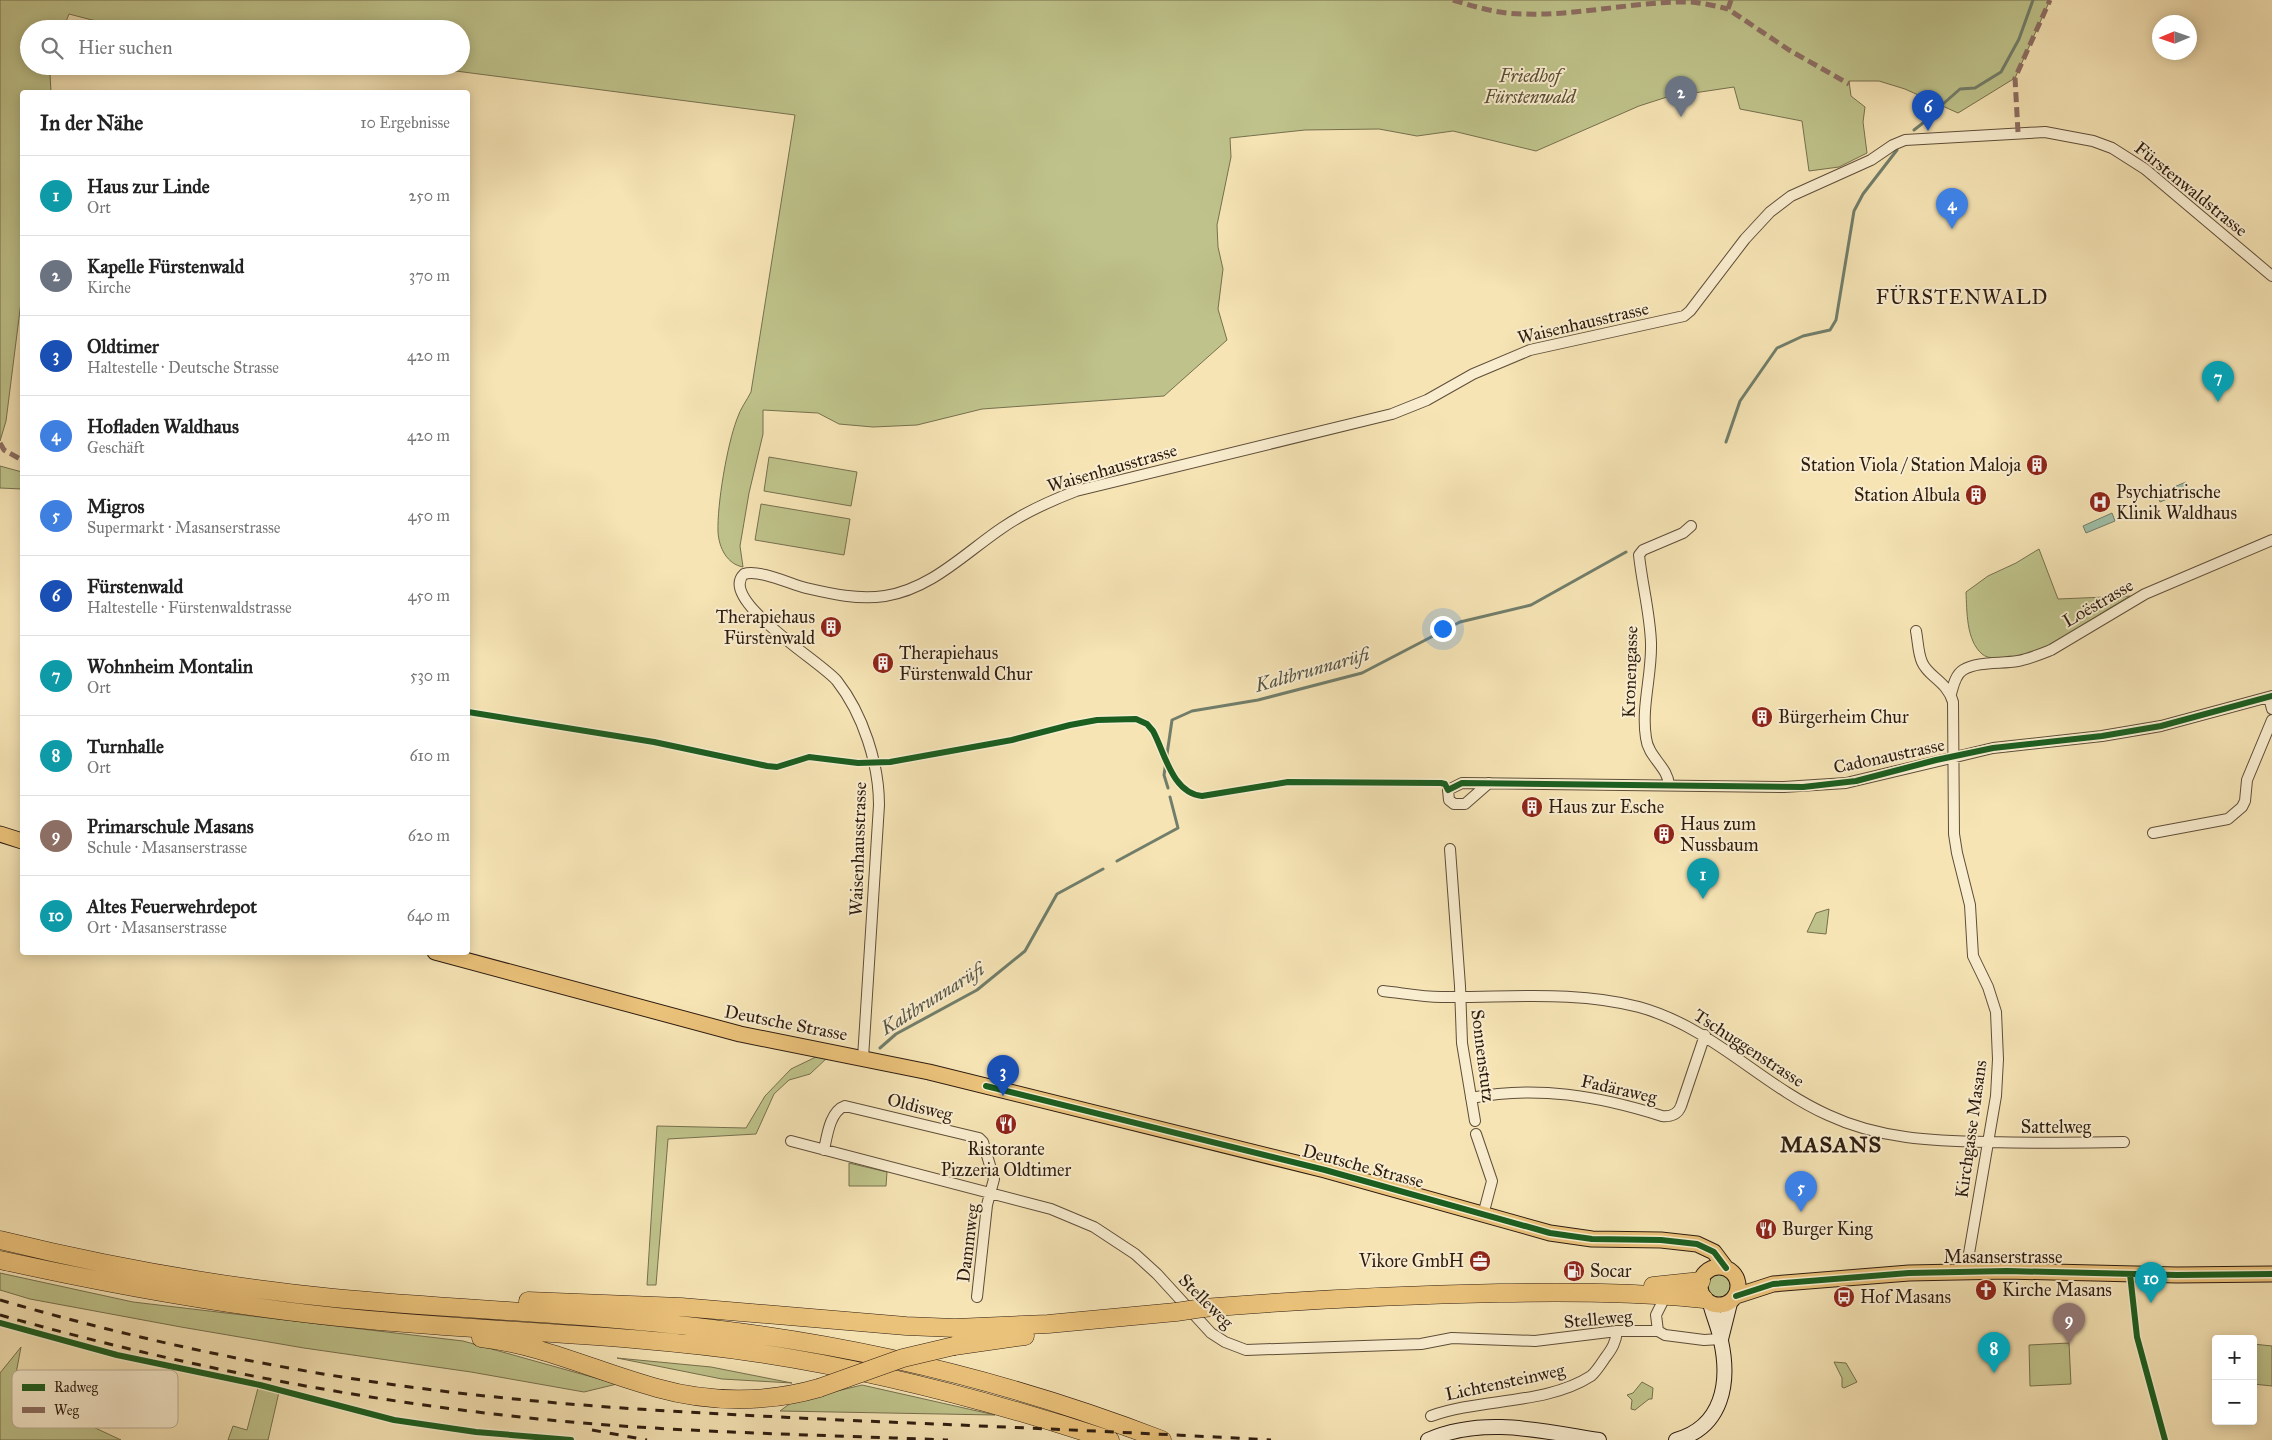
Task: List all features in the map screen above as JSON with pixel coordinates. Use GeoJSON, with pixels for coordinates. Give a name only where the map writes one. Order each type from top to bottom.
{"type":"FeatureCollection","features":[{"type":"Feature","properties":{"kind":"highway"},"geometry":{"type":"LineString","coordinates":[[0,1240],[185,1278],[337,1298],[617,1319],[712,1328],[795,1340],[880,1356],[1020,1391],[1162,1440]]}},
{"type":"Feature","properties":{"kind":"highway"},"geometry":{"type":"LineString","coordinates":[[0,1260],[106,1284],[270,1310],[367,1320],[620,1338],[788,1358],[938,1389],[1037,1416],[1110,1440]]}},
{"type":"Feature","properties":{"kind":"highway"},"geometry":{"type":"LineString","coordinates":[[1608,1292],[1703,1276]]}},
{"type":"Feature","properties":{"kind":"highway"},"geometry":{"type":"LineString","coordinates":[[337,1298],[420,1296],[671,1306],[906,1326],[955,1328],[1019,1326],[1310,1299],[1436,1294],[1608,1292],[1707,1301]]}},
{"type":"Feature","properties":{"kind":"highway"},"geometry":{"type":"LineString","coordinates":[[367,1320],[426,1333],[495,1340],[536,1349],[658,1388],[700,1397],[759,1399],[799,1394],[903,1358],[954,1346],[1073,1330],[1138,1316]]}},
{"type":"Feature","properties":{"kind":"main road"},"geometry":{"type":"LineString","coordinates":[[0,834],[20,839]]}},
{"type":"Feature","properties":{"kind":"main road","name":"Deutsche Strasse"},"geometry":{"type":"LineString","coordinates":[[446,955],[740,1034],[948,1076],[1325,1170],[1483,1215],[1566,1236],[1601,1239],[1661,1240],[1697,1244],[1710,1249],[1731,1272]]}},
{"type":"Feature","properties":{"kind":"main road"},"geometry":{"type":"LineString","coordinates":[[1686,1243],[1704,1258],[1707,1264],[1703,1276],[1700,1287],[1707,1301],[1720,1306],[1733,1299],[1739,1286],[1731,1272],[1716,1267],[1703,1276]]}},
{"type":"Feature","properties":{"kind":"main road","name":"Masanserstrasse"},"geometry":{"type":"LineString","coordinates":[[1733,1299],[1773,1284],[1909,1273],[1966,1271],[2177,1275],[2272,1274]]}},
{"type":"Feature","properties":{"kind":"main road","name":"Masanserstrasse"},"geometry":{"type":"LineString","coordinates":[[1731,1272],[1773,1284]]}},
{"type":"Feature","properties":{"kind":"street","name":"Fürstenwaldstrasse"},"geometry":{"type":"LineString","coordinates":[[1905,140],[2045,132],[2093,141],[2112,148],[2145,169],[2272,276]]}},
{"type":"Feature","properties":{"kind":"street","name":"Waisenhausstrasse"},"geometry":{"type":"LineString","coordinates":[[863,1058],[879,805],[874,764],[856,714],[838,682],[827,670],[776,631],[750,606],[739,588],[739,580],[744,574],[758,574],[804,588],[852,597],[873,598],[900,593],[928,581],[1002,527],[1037,506],[1076,491],[1392,414],[1427,400],[1473,374],[1530,350],[1628,327],[1676,319],[1690,311],[1740,245],[1780,203],[1791,196],[1871,160],[1893,145],[1905,140]]}},
{"type":"Feature","properties":{"kind":"street","name":"Kronengasse"},"geometry":{"type":"LineString","coordinates":[[1669,785],[1666,772],[1655,760],[1646,739],[1644,723],[1651,665],[1651,641],[1639,555],[1643,550],[1683,533],[1691,526]]}},
{"type":"Feature","properties":{"kind":"street","name":"Loëstrasse"},"geometry":{"type":"LineString","coordinates":[[1951,694],[1956,678],[1961,671],[1975,666],[2019,661],[2038,656],[2052,650],[2145,594],[2272,540]]}},
{"type":"Feature","properties":{"kind":"street"},"geometry":{"type":"LineString","coordinates":[[1916,631],[1922,664],[1944,684],[1951,694]]}},
{"type":"Feature","properties":{"kind":"street","name":"Kirchgasse Masans"},"geometry":{"type":"LineString","coordinates":[[1951,694],[1953,710],[1954,834],[1970,905],[1973,956],[1989,990],[1998,1025],[1998,1076],[1966,1271]]}},
{"type":"Feature","properties":{"kind":"street","name":"Cadonaustrasse"},"geometry":{"type":"LineString","coordinates":[[1489,783],[1784,787],[1846,783],[1993,748],[2102,736],[2161,726],[2270,696],[2272,709]]}},
{"type":"Feature","properties":{"kind":"street"},"geometry":{"type":"LineString","coordinates":[[2153,833],[2228,819],[2236,814],[2245,801],[2247,780],[2272,720]]}},
{"type":"Feature","properties":{"kind":"street"},"geometry":{"type":"LineString","coordinates":[[1450,849],[1460,996]]}},
{"type":"Feature","properties":{"kind":"street","name":"Tschuggenstrasse"},"geometry":{"type":"LineString","coordinates":[[1383,991],[1440,997],[1569,996],[1604,999],[1647,1010],[1705,1035],[1796,1098],[1828,1115],[1861,1128],[1926,1141],[1988,1142]]}},
{"type":"Feature","properties":{"kind":"street","name":"Sonnenstutz"},"geometry":{"type":"LineString","coordinates":[[1460,996],[1462,1043],[1475,1121]]}},
{"type":"Feature","properties":{"kind":"street","name":"Fadäraweg"},"geometry":{"type":"LineString","coordinates":[[1471,1098],[1510,1092],[1546,1092],[1606,1100],[1662,1116],[1671,1116],[1682,1106],[1705,1035]]}},
{"type":"Feature","properties":{"kind":"street","name":"Oldisweg"},"geometry":{"type":"LineString","coordinates":[[824,1150],[834,1115],[840,1107],[845,1106],[979,1138],[986,1147],[994,1179],[991,1193]]}},
{"type":"Feature","properties":{"kind":"street"},"geometry":{"type":"LineString","coordinates":[[1476,1134],[1492,1181],[1483,1215]]}},
{"type":"Feature","properties":{"kind":"street","name":"Stelleweg"},"geometry":{"type":"LineString","coordinates":[[791,1141],[1051,1209],[1103,1232],[1135,1254],[1157,1274],[1212,1333],[1225,1342],[1246,1350],[1421,1344],[1452,1338],[1535,1341],[1617,1330],[1658,1332],[1697,1340],[1721,1339]]}},
{"type":"Feature","properties":{"kind":"street","name":"Sattelweg"},"geometry":{"type":"LineString","coordinates":[[1988,1142],[2124,1142]]}},
{"type":"Feature","properties":{"kind":"street","name":"Dammweg"},"geometry":{"type":"LineString","coordinates":[[978,1297],[987,1205],[991,1193]]}},
{"type":"Feature","properties":{"kind":"street"},"geometry":{"type":"LineString","coordinates":[[1658,1332],[1656,1315],[1665,1296]]}},
{"type":"Feature","properties":{"kind":"street"},"geometry":{"type":"LineString","coordinates":[[1721,1339],[1733,1299]]}},
{"type":"Feature","properties":{"kind":"street"},"geometry":{"type":"LineString","coordinates":[[1676,1440],[1691,1434],[1707,1421],[1722,1396],[1725,1376],[1721,1339],[1707,1301]]}},
{"type":"Feature","properties":{"kind":"street","name":"Lichtensteinweg"},"geometry":{"type":"LineString","coordinates":[[1431,1416],[1453,1409],[1554,1391],[1578,1382],[1592,1375],[1614,1346],[1617,1330]]}},
{"type":"Feature","properties":{"kind":"street"},"geometry":{"type":"LineString","coordinates":[[1428,1440],[1446,1432],[1487,1426],[1524,1428],[1600,1440]]}},
{"type":"Feature","properties":{"kind":"green space","name":"Friedhof Fürstenwald"},"geometry":{"type":"Polygon","coordinates":[[[0,0],[2050,0],[2015,78],[1958,113],[1905,89],[1879,81],[1849,81],[1851,96],[1865,107],[1863,122],[1867,153],[1839,167],[1809,171],[1802,121],[1740,109],[1734,87],[1667,97],[1639,106],[1536,151],[1453,131],[1417,136],[1379,129],[1305,130],[1230,138],[1231,157],[1217,225],[1218,247],[1223,269],[1218,309],[1227,340],[1164,396],[982,409],[917,425],[873,427],[839,424],[818,413],[763,410],[763,434],[749,493],[740,546],[743,567],[732,563],[728,559],[720,544],[718,532],[719,507],[726,459],[733,430],[751,392],[795,115],[470,73],[470,20],[92,20],[69,14],[67,20],[20,20],[20,75],[50,75],[51,90],[20,90],[20,310],[6,421],[0,441],[0,0]]]}},
{"type":"Feature","properties":{"kind":"green space"},"geometry":{"type":"Polygon","coordinates":[[[769,457],[857,472],[851,506],[764,491],[769,457]]]}},
{"type":"Feature","properties":{"kind":"green space"},"geometry":{"type":"Polygon","coordinates":[[[0,466],[20,471],[20,489],[0,488],[0,466]]]}},
{"type":"Feature","properties":{"kind":"green space"},"geometry":{"type":"Polygon","coordinates":[[[761,504],[850,519],[844,555],[755,540],[761,504]]]}},
{"type":"Feature","properties":{"kind":"green space"},"geometry":{"type":"Polygon","coordinates":[[[2039,549],[2058,599],[2130,596],[2044,648],[2012,657],[1987,657],[1977,648],[1970,633],[1966,592],[1988,576],[2016,563],[2039,549]]]}},
{"type":"Feature","properties":{"kind":"green space"},"geometry":{"type":"Polygon","coordinates":[[[1829,909],[1826,934],[1807,932],[1816,913],[1829,909]]]}},
{"type":"Feature","properties":{"kind":"green space"},"geometry":{"type":"Polygon","coordinates":[[[820,1055],[828,1057],[810,1074],[789,1080],[774,1094],[756,1134],[668,1139],[656,1285],[647,1285],[657,1126],[746,1128],[765,1096],[791,1069],[820,1055]]]}},
{"type":"Feature","properties":{"kind":"green space"},"geometry":{"type":"Polygon","coordinates":[[[849,1163],[887,1172],[886,1186],[849,1186],[849,1163]]]}},
{"type":"Feature","properties":{"kind":"green space"},"geometry":{"type":"Polygon","coordinates":[[[0,1273],[133,1302],[463,1341],[617,1384],[584,1392],[471,1372],[304,1348],[181,1327],[30,1299],[0,1290],[0,1273]]]}},
{"type":"Feature","properties":{"kind":"green space"},"geometry":{"type":"Polygon","coordinates":[[[1720,1274],[1725,1275],[1731,1281],[1731,1291],[1725,1297],[1720,1298],[1715,1297],[1709,1291],[1708,1286],[1709,1281],[1715,1275],[1720,1274]]]}},
{"type":"Feature","properties":{"kind":"green space"},"geometry":{"type":"Polygon","coordinates":[[[2069,1343],[2071,1384],[2030,1386],[2029,1345],[2069,1343]]]}},
{"type":"Feature","properties":{"kind":"green space"},"geometry":{"type":"Polygon","coordinates":[[[2257,1344],[2272,1346],[2272,1386],[2257,1384],[2257,1344]]]}},
{"type":"Feature","properties":{"kind":"green space"},"geometry":{"type":"Polygon","coordinates":[[[21,1347],[17,1370],[12,1370],[12,1428],[95,1428],[121,1440],[0,1440],[0,1373],[21,1347]]]}},
{"type":"Feature","properties":{"kind":"green space"},"geometry":{"type":"Polygon","coordinates":[[[617,1358],[711,1367],[792,1383],[722,1379],[617,1358]]]}},
{"type":"Feature","properties":{"kind":"green space"},"geometry":{"type":"Polygon","coordinates":[[[1834,1362],[1846,1363],[1857,1382],[1844,1388],[1842,1387],[1842,1378],[1834,1362]]]}},
{"type":"Feature","properties":{"kind":"green space"},"geometry":{"type":"Polygon","coordinates":[[[1642,1382],[1653,1388],[1652,1399],[1649,1399],[1635,1410],[1631,1409],[1632,1400],[1627,1395],[1633,1393],[1642,1382]]]}},
{"type":"Feature","properties":{"kind":"green space"},"geometry":{"type":"Polygon","coordinates":[[[862,1385],[995,1415],[780,1411],[792,1402],[862,1385]]]}},
{"type":"Feature","properties":{"kind":"green space"},"geometry":{"type":"Polygon","coordinates":[[[258,1388],[279,1392],[268,1440],[228,1440],[233,1426],[247,1430],[258,1388]]]}},
{"type":"Feature","properties":{"kind":"shaded area"},"geometry":{"type":"Polygon","coordinates":[[[2186,482],[2189,490],[2160,502],[2157,494],[2186,482]]]}},
{"type":"Feature","properties":{"kind":"shaded area"},"geometry":{"type":"Polygon","coordinates":[[[2112,513],[2115,521],[2086,533],[2083,526],[2112,513]]]}},
{"type":"Feature","properties":{"kind":"waterway","name":"Kaltbrunnarüfi"},"geometry":{"type":"LineString","coordinates":[[1943,104],[1960,89],[1975,88],[2001,72],[2019,39],[2033,0]]}},
{"type":"Feature","properties":{"kind":"waterway","name":"Kaltbrunnarüfi"},"geometry":{"type":"LineString","coordinates":[[1914,130],[1937,112]]}},
{"type":"Feature","properties":{"kind":"waterway","name":"Kaltbrunnarüfi"},"geometry":{"type":"LineString","coordinates":[[1726,442],[1740,401],[1777,348],[1803,336],[1830,330],[1836,320],[1854,211],[1863,194],[1897,150]]}},
{"type":"Feature","properties":{"kind":"waterway","name":"Kaltbrunnarüfi"},"geometry":{"type":"LineString","coordinates":[[1168,788],[1164,775],[1172,720],[1192,711],[1258,700],[1362,673],[1460,622],[1531,605],[1626,552]]}},
{"type":"Feature","properties":{"kind":"waterway","name":"Kaltbrunnarüfi"},"geometry":{"type":"LineString","coordinates":[[1117,861],[1178,828],[1170,797]]}},
{"type":"Feature","properties":{"kind":"waterway","name":"Kaltbrunnarüfi"},"geometry":{"type":"LineString","coordinates":[[880,1048],[896,1034],[977,990],[1025,951],[1057,894],[1103,869]]}},
{"type":"Feature","properties":{"kind":"railway"},"geometry":{"type":"LineString","coordinates":[[0,1300],[120,1332],[241,1359],[363,1380],[486,1396],[619,1408],[707,1413],[1271,1440]]}},
{"type":"Feature","properties":{"kind":"railway"},"geometry":{"type":"LineString","coordinates":[[0,1315],[144,1352],[216,1368],[289,1383],[435,1407],[509,1416],[628,1426],[948,1440]]}},
{"type":"Feature","properties":{"kind":"railway"},"geometry":{"type":"LineString","coordinates":[[592,1430],[647,1440]]}},
{"type":"Feature","properties":{"kind":"marked path"},"geometry":{"type":"LineString","coordinates":[[1453,0],[1479,8],[1514,14],[1565,13],[1670,2],[1696,2],[1728,9]]}},
{"type":"Feature","properties":{"kind":"marked path"},"geometry":{"type":"LineString","coordinates":[[1731,0],[1728,9],[1789,50],[1849,84]]}},
{"type":"Feature","properties":{"kind":"marked path"},"geometry":{"type":"LineString","coordinates":[[2018,132],[2015,78],[2050,0]]}},
{"type":"Feature","properties":{"kind":"marked path"},"geometry":{"type":"LineString","coordinates":[[0,443],[4,450],[20,459]]}},
{"type":"Feature","properties":{"kind":"cycle path"},"geometry":{"type":"LineString","coordinates":[[470,712],[654,742],[777,767],[809,757],[858,763],[890,762],[1012,740],[1097,720],[1136,719],[1147,724],[1153,731],[1176,780],[1183,788],[1202,796],[1288,782],[1441,783],[1445,784],[1448,790],[1462,783],[1803,787],[1856,781],[1936,760],[1993,748],[2102,736],[2161,726],[2272,696]]}},
{"type":"Feature","properties":{"kind":"cycle path"},"geometry":{"type":"LineString","coordinates":[[986,1086],[1325,1170],[1550,1233],[1592,1239],[1661,1240],[1697,1244],[1714,1252],[1726,1268]]}},
{"type":"Feature","properties":{"kind":"cycle path"},"geometry":{"type":"LineString","coordinates":[[1736,1296],[1773,1284],[1909,1273],[2007,1271],[2177,1275],[2272,1274]]}},
{"type":"Feature","properties":{"kind":"cycle path"},"geometry":{"type":"LineString","coordinates":[[2130,1274],[2137,1337],[2165,1440]]}},
{"type":"Feature","properties":{"kind":"cycle path"},"geometry":{"type":"LineString","coordinates":[[0,1323],[117,1355],[260,1385],[394,1420],[476,1432],[571,1440]]}},
{"type":"Feature","properties":{"kind":"place","name":"Kapelle Fürstenwald"},"geometry":{"type":"Point","coordinates":[1681,117]}},
{"type":"Feature","properties":{"kind":"place","name":"Fürstenwald"},"geometry":{"type":"Point","coordinates":[1928,131]}},
{"type":"Feature","properties":{"kind":"place","name":"Hofladen Waldhaus"},"geometry":{"type":"Point","coordinates":[1952,229]}},
{"type":"Feature","properties":{"kind":"place","name":"Wohnheim Montalin"},"geometry":{"type":"Point","coordinates":[2218,402]}},
{"type":"Feature","properties":{"kind":"place","name":"Station Viola / Station Maloja"},"geometry":{"type":"Point","coordinates":[2037,465]}},
{"type":"Feature","properties":{"kind":"place","name":"Station Albula"},"geometry":{"type":"Point","coordinates":[1976,495]}},
{"type":"Feature","properties":{"kind":"place","name":"Psychiatrische Klinik Waldhaus"},"geometry":{"type":"Point","coordinates":[2100,502]}},
{"type":"Feature","properties":{"kind":"place","name":"Therapiehaus Fürstenwald"},"geometry":{"type":"Point","coordinates":[831,627]}},
{"type":"Feature","properties":{"kind":"place","name":"Therapiehaus Fürstenwald Chur"},"geometry":{"type":"Point","coordinates":[883,663]}},
{"type":"Feature","properties":{"kind":"place","name":"Bürgerheim Chur"},"geometry":{"type":"Point","coordinates":[1762,717]}},
{"type":"Feature","properties":{"kind":"place","name":"Haus zur Esche"},"geometry":{"type":"Point","coordinates":[1532,807]}},
{"type":"Feature","properties":{"kind":"place","name":"Haus zum Nussbaum"},"geometry":{"type":"Point","coordinates":[1664,834]}},
{"type":"Feature","properties":{"kind":"place","name":"Haus zur Linde"},"geometry":{"type":"Point","coordinates":[1703,899]}},
{"type":"Feature","properties":{"kind":"place","name":"Oldtimer"},"geometry":{"type":"Point","coordinates":[1003,1096]}},
{"type":"Feature","properties":{"kind":"place","name":"Ristorante Pizzeria Oldtimer"},"geometry":{"type":"Point","coordinates":[1006,1124]}},
{"type":"Feature","properties":{"kind":"place","name":"Migros"},"geometry":{"type":"Point","coordinates":[1801,1212]}},
{"type":"Feature","properties":{"kind":"place","name":"Burger King"},"geometry":{"type":"Point","coordinates":[1766,1229]}},
{"type":"Feature","properties":{"kind":"place","name":"Vikore GmbH"},"geometry":{"type":"Point","coordinates":[1480,1261]}},
{"type":"Feature","properties":{"kind":"place","name":"Socar"},"geometry":{"type":"Point","coordinates":[1574,1271]}},
{"type":"Feature","properties":{"kind":"place","name":"Kirche Masans"},"geometry":{"type":"Point","coordinates":[1986,1290]}},
{"type":"Feature","properties":{"kind":"place","name":"Hof Masans"},"geometry":{"type":"Point","coordinates":[1844,1297]}},
{"type":"Feature","properties":{"kind":"place","name":"Altes Feuerwehrdepot"},"geometry":{"type":"Point","coordinates":[2151,1303]}},
{"type":"Feature","properties":{"kind":"place","name":"Primarschule Masans"},"geometry":{"type":"Point","coordinates":[2069,1344]}},
{"type":"Feature","properties":{"kind":"place","name":"Turnhalle"},"geometry":{"type":"Point","coordinates":[1994,1373]}},
{"type":"Feature","properties":{"kind":"district","name":"FÜRSTENWALD"},"geometry":{"type":"Point","coordinates":[1962,297]}},
{"type":"Feature","properties":{"kind":"district","name":"MASANS"},"geometry":{"type":"Point","coordinates":[1831,1144]}}]}
